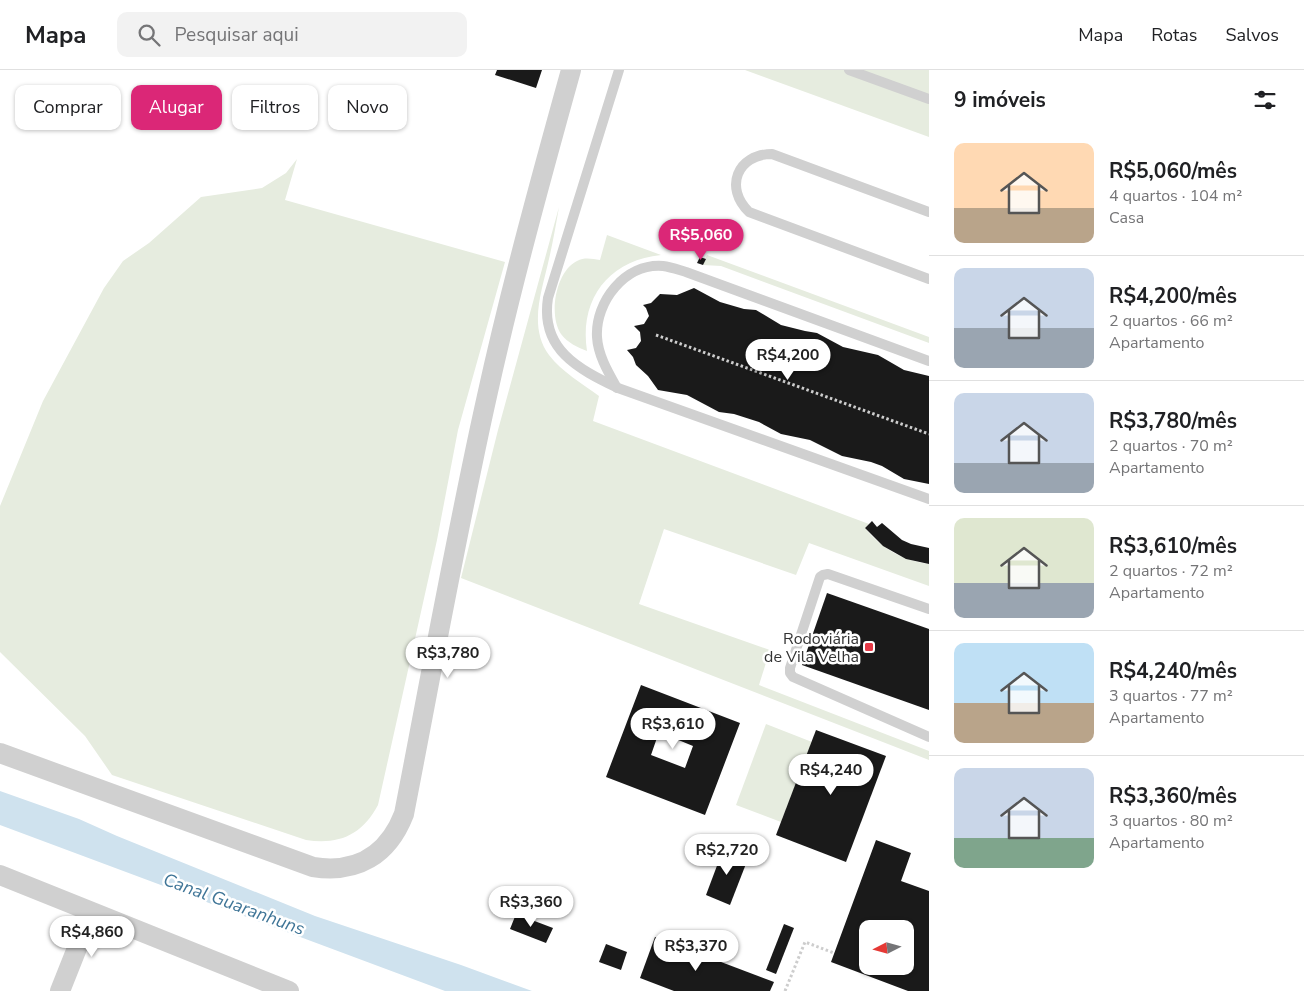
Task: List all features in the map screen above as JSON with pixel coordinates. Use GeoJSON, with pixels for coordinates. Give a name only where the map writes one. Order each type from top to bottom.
{"type":"FeatureCollection","features":[{"type":"Feature","properties":{"kind":"street"},"geometry":{"type":"LineString","coordinates":[[0,753],[314,868],[340,869],[353,866],[366,861],[386,846],[404,814],[464,500],[487,396],[532,210],[571,70]]}},
{"type":"Feature","properties":{"kind":"street"},"geometry":{"type":"LineString","coordinates":[[0,875],[289,991]]}},
{"type":"Feature","properties":{"kind":"street"},"geometry":{"type":"LineString","coordinates":[[60,991],[91,913]]}},
{"type":"Feature","properties":{"kind":"lane"},"geometry":{"type":"LineString","coordinates":[[619,70],[548,298],[547,320],[554,340],[561,351],[593,376],[618,388],[929,499]]}},
{"type":"Feature","properties":{"kind":"lane"},"geometry":{"type":"LineString","coordinates":[[848,70],[929,99]]}},
{"type":"Feature","properties":{"kind":"lane"},"geometry":{"type":"LineString","coordinates":[[929,212],[772,154],[756,156],[748,160],[738,174],[736,182],[739,199],[750,212],[929,279]]}},
{"type":"Feature","properties":{"kind":"lane"},"geometry":{"type":"LineString","coordinates":[[618,388],[608,373],[598,349],[597,328],[602,308],[612,290],[627,277],[643,269],[662,266],[686,272],[929,361]]}},
{"type":"Feature","properties":{"kind":"lane"},"geometry":{"type":"LineString","coordinates":[[929,609],[828,574],[823,575],[820,578],[790,668],[790,673],[793,677],[929,737]]}},
{"type":"Feature","properties":{"kind":"path"},"geometry":{"type":"LineString","coordinates":[[656,335],[929,434]]}},
{"type":"Feature","properties":{"kind":"path"},"geometry":{"type":"LineString","coordinates":[[785,991],[806,942],[834,953]]}},
{"type":"Feature","properties":{"kind":"shaded area"},"geometry":{"type":"Polygon","coordinates":[[[745,70],[929,70],[929,137],[745,70]]]}},
{"type":"Feature","properties":{"kind":"shaded area"},"geometry":{"type":"Polygon","coordinates":[[[297,159],[285,200],[505,262],[458,430],[437,540],[378,805],[365,824],[357,831],[348,836],[329,841],[306,840],[112,775],[85,736],[0,652],[0,506],[43,401],[104,288],[123,261],[149,243],[201,197],[262,188],[286,173],[297,159]]]}},
{"type":"Feature","properties":{"kind":"shaded area"},"geometry":{"type":"Polygon","coordinates":[[[559,207],[538,308],[539,332],[543,344],[554,361],[599,396],[593,421],[869,524],[865,528],[886,548],[910,560],[929,564],[929,586],[809,543],[796,575],[664,529],[639,604],[770,650],[759,685],[929,751],[929,760],[461,578],[498,430],[559,207]]]}},
{"type":"Feature","properties":{"kind":"shaded area"},"geometry":{"type":"Polygon","coordinates":[[[607,235],[661,255],[643,258],[626,265],[602,285],[593,299],[588,315],[586,332],[587,351],[576,346],[561,334],[555,316],[556,294],[559,283],[570,266],[583,259],[600,260],[607,235]]]}},
{"type":"Feature","properties":{"kind":"shaded area"},"geometry":{"type":"Polygon","coordinates":[[[707,255],[929,337],[929,343],[721,266],[703,265],[707,255]]]}},
{"type":"Feature","properties":{"kind":"shaded area"},"geometry":{"type":"Polygon","coordinates":[[[766,724],[812,742],[781,822],[736,805],[766,724]]]}},
{"type":"Feature","properties":{"kind":"water","name":"Canal Guaranhuns"},"geometry":{"type":"Polygon","coordinates":[[[0,791],[79,819],[315,916],[532,991],[445,991],[0,825],[0,791]]]}},
{"type":"Feature","properties":{"kind":"building"},"geometry":{"type":"Polygon","coordinates":[[[497,70],[542,70],[536,88],[495,75],[497,70]]]}},
{"type":"Feature","properties":{"kind":"building"},"geometry":{"type":"Polygon","coordinates":[[[700,257],[706,259],[703,265],[697,263],[700,257]]]}},
{"type":"Feature","properties":{"kind":"building"},"geometry":{"type":"Polygon","coordinates":[[[694,288],[720,302],[744,309],[756,310],[781,325],[817,333],[843,347],[878,355],[904,370],[929,376],[929,484],[904,479],[882,466],[842,456],[810,440],[781,434],[759,422],[734,414],[719,412],[687,395],[658,390],[648,376],[636,365],[633,357],[627,350],[636,348],[641,341],[640,332],[634,326],[644,324],[649,316],[643,305],[651,303],[660,294],[677,295],[694,288]]]}},
{"type":"Feature","properties":{"kind":"building"},"geometry":{"type":"Polygon","coordinates":[[[872,521],[877,527],[882,523],[902,540],[929,548],[929,564],[906,559],[883,546],[865,528],[872,521]]]}},
{"type":"Feature","properties":{"kind":"building","name":"Rodoviária de Vila Velha"},"geometry":{"type":"Polygon","coordinates":[[[827,593],[929,629],[929,710],[802,665],[827,593]]]}},
{"type":"Feature","properties":{"kind":"building"},"geometry":{"type":"Polygon","coordinates":[[[641,685],[740,723],[705,815],[606,777],[641,685]],[[659,732],[651,755],[685,768],[693,746],[659,732]]]}},
{"type":"Feature","properties":{"kind":"building"},"geometry":{"type":"Polygon","coordinates":[[[816,730],[886,756],[846,862],[776,835],[816,730]]]}},
{"type":"Feature","properties":{"kind":"building"},"geometry":{"type":"Polygon","coordinates":[[[876,840],[911,853],[901,881],[929,891],[929,991],[908,991],[866,975],[914,975],[914,920],[859,920],[859,973],[831,962],[876,840]]]}},
{"type":"Feature","properties":{"kind":"building"},"geometry":{"type":"Polygon","coordinates":[[[724,847],[749,856],[730,905],[706,895],[724,847]]]}},
{"type":"Feature","properties":{"kind":"building"},"geometry":{"type":"Polygon","coordinates":[[[516,914],[553,928],[546,943],[510,929],[516,914]]]}},
{"type":"Feature","properties":{"kind":"building"},"geometry":{"type":"Polygon","coordinates":[[[784,924],[794,928],[776,974],[766,970],[784,924]]]}},
{"type":"Feature","properties":{"kind":"building"},"geometry":{"type":"Polygon","coordinates":[[[655,937],[774,982],[770,991],[674,991],[640,978],[655,937]]]}},
{"type":"Feature","properties":{"kind":"building"},"geometry":{"type":"Polygon","coordinates":[[[606,944],[627,952],[621,970],[599,962],[606,944]]]}},
{"type":"Feature","properties":{"kind":"place","name":"Rodoviária de Vila Velha"},"geometry":{"type":"Point","coordinates":[869,647]}}]}
